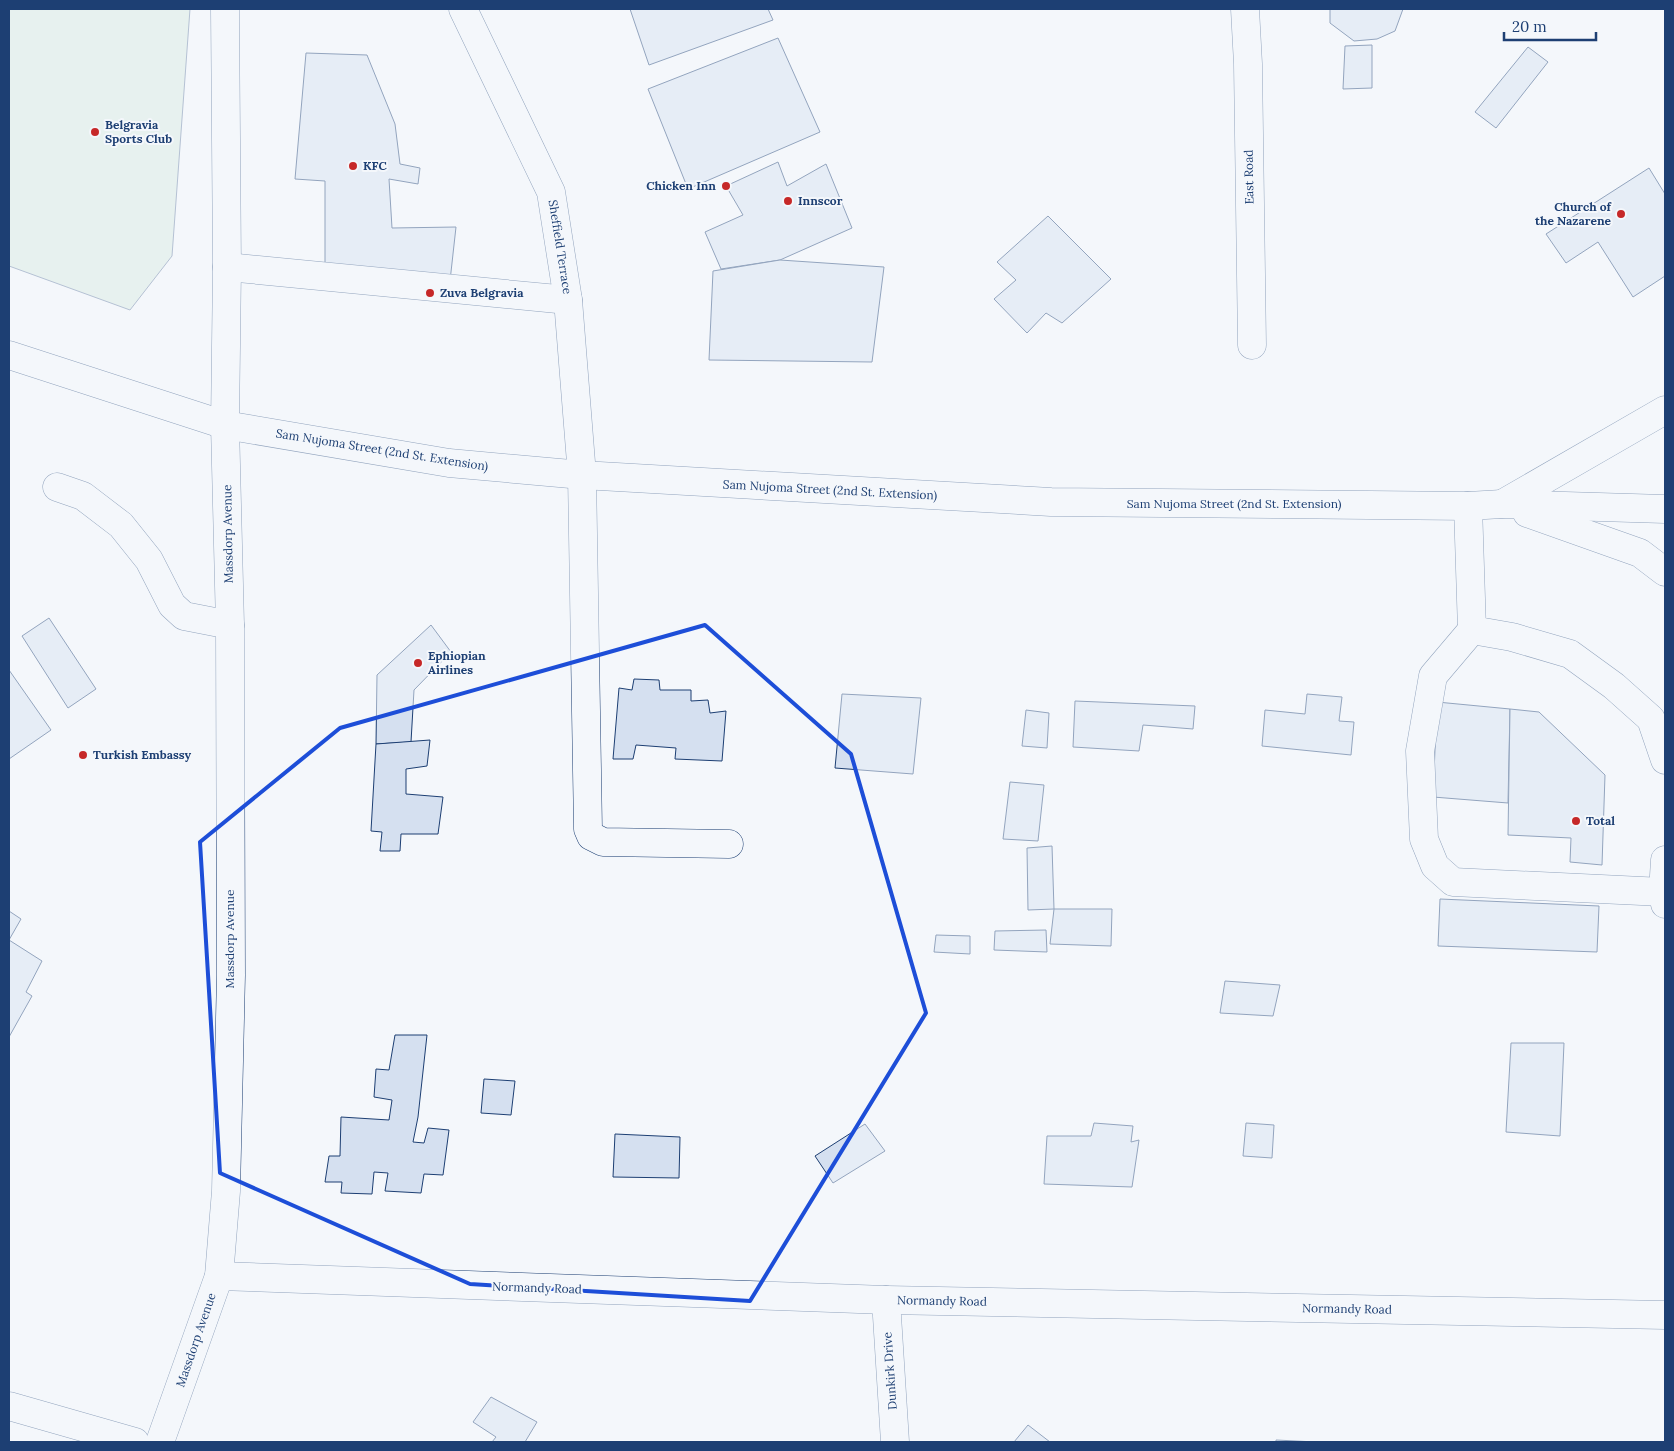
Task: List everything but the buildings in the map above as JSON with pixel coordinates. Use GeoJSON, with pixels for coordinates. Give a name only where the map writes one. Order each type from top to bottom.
{"type":"FeatureCollection","features":[{"type":"Feature","properties":{"kind":"main road","name":"Massdorp Avenue"},"geometry":{"type":"LineString","coordinates":[[160,1442],[219,1276],[226,1191],[231,974],[230,624],[225,425],[227,267],[225,9]]}},
{"type":"Feature","properties":{"kind":"main road","name":"Sheffield Terrace"},"geometry":{"type":"LineString","coordinates":[[463,9],[551,192],[568,300],[582,475],[588,828],[591,836],[603,842],[729,844]]}},
{"type":"Feature","properties":{"kind":"main road","name":"East Road"},"geometry":{"type":"LineString","coordinates":[[1245,9],[1248,74],[1252,345]]}},
{"type":"Feature","properties":{"kind":"main road"},"geometry":{"type":"LineString","coordinates":[[227,267],[568,300]]}},
{"type":"Feature","properties":{"kind":"main road","name":"Sam Nujoma Street (2nd St. Extension)"},"geometry":{"type":"LineString","coordinates":[[9,355],[225,425],[449,463],[582,475],[1050,502],[1468,506],[1502,504],[1665,509]]}},
{"type":"Feature","properties":{"kind":"main road"},"geometry":{"type":"LineString","coordinates":[[1502,504],[1665,410]]}},
{"type":"Feature","properties":{"kind":"main road"},"geometry":{"type":"LineString","coordinates":[[57,487],[84,496],[121,525],[149,560],[172,605],[184,616],[230,624]]}},
{"type":"Feature","properties":{"kind":"main road"},"geometry":{"type":"LineString","coordinates":[[1502,504],[1640,553],[1665,572]]}},
{"type":"Feature","properties":{"kind":"main road"},"geometry":{"type":"LineString","coordinates":[[1468,506],[1472,630],[1433,676],[1420,751],[1424,839],[1435,866],[1453,882],[1664,898],[1665,860]]}},
{"type":"Feature","properties":{"kind":"main road"},"geometry":{"type":"LineString","coordinates":[[1472,630],[1512,637],[1570,654],[1614,686],[1651,719],[1665,760]]}},
{"type":"Feature","properties":{"kind":"main road","name":"Normandy Road"},"geometry":{"type":"LineString","coordinates":[[219,1276],[886,1300],[1665,1316]]}},
{"type":"Feature","properties":{"kind":"main road","name":"Dunkirk Drive"},"geometry":{"type":"LineString","coordinates":[[886,1300],[894,1442]]}},
{"type":"Feature","properties":{"kind":"main road"},"geometry":{"type":"LineString","coordinates":[[9,1406],[135,1442]]}},
{"type":"Feature","properties":{"kind":"highlighted area"},"geometry":{"type":"Polygon","coordinates":[[[705,625],[851,754],[926,1013],[750,1301],[470,1284],[220,1173],[200,842],[340,728],[705,625]]]}},
{"type":"Feature","properties":{"kind":"shaded area","name":"Belgravia Sports Club"},"geometry":{"type":"Polygon","coordinates":[[[9,9],[190,9],[172,256],[130,310],[9,266],[9,9]]]}},
{"type":"Feature","properties":{"kind":"place","name":"Belgravia Sports Club"},"geometry":{"type":"Point","coordinates":[95,132]}},
{"type":"Feature","properties":{"kind":"place","name":"KFC"},"geometry":{"type":"Point","coordinates":[353,166]}},
{"type":"Feature","properties":{"kind":"place","name":"Chicken Inn"},"geometry":{"type":"Point","coordinates":[726,186]}},
{"type":"Feature","properties":{"kind":"place","name":"Innscor"},"geometry":{"type":"Point","coordinates":[788,201]}},
{"type":"Feature","properties":{"kind":"place","name":"Church of the Nazarene"},"geometry":{"type":"Point","coordinates":[1621,214]}},
{"type":"Feature","properties":{"kind":"place","name":"Zuva Belgravia"},"geometry":{"type":"Point","coordinates":[430,293]}},
{"type":"Feature","properties":{"kind":"place","name":"Ephiopian Airlines"},"geometry":{"type":"Point","coordinates":[418,663]}},
{"type":"Feature","properties":{"kind":"place","name":"Turkish Embassy"},"geometry":{"type":"Point","coordinates":[83,755]}},
{"type":"Feature","properties":{"kind":"place","name":"Total"},"geometry":{"type":"Point","coordinates":[1576,821]}}]}
